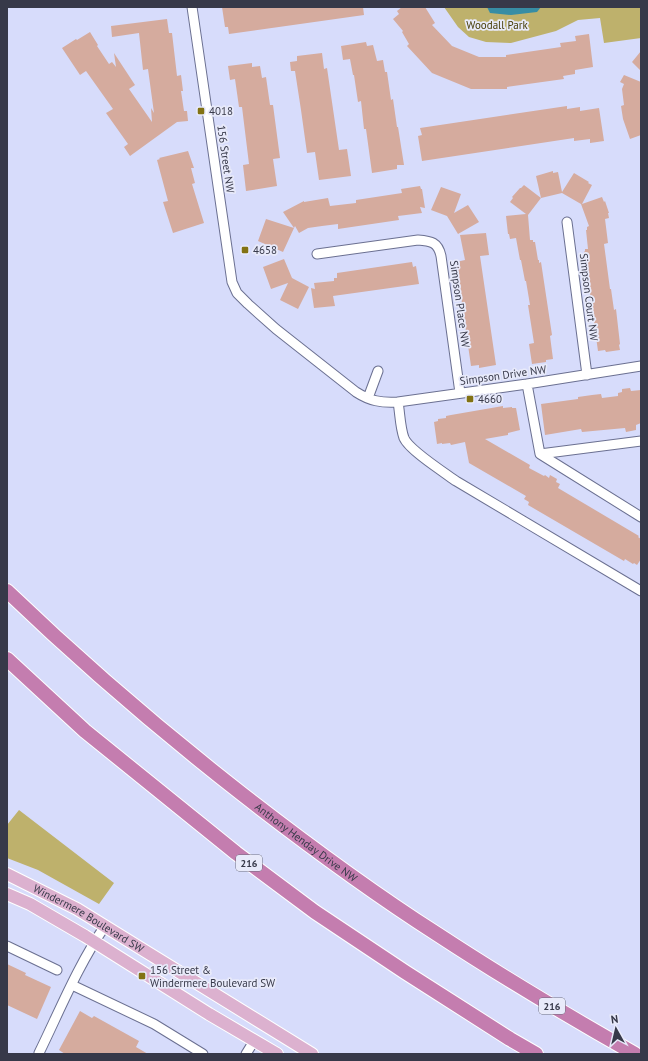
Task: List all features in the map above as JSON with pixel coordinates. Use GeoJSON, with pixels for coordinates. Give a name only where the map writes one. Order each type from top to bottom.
{"type":"FeatureCollection","features":[{"type":"Feature","properties":{"kind":"highway","name":"Anthony Henday Drive NW"},"geometry":{"type":"LineString","coordinates":[[7,591],[39,622],[132,705],[190,753],[342,869],[434,933],[470,956],[571,1018],[635,1054]]}},
{"type":"Feature","properties":{"kind":"highway","name":"216"},"geometry":{"type":"LineString","coordinates":[[7,659],[85,731],[236,853],[315,912],[405,972],[536,1054]]}},
{"type":"Feature","properties":{"kind":"highway"},"geometry":{"type":"LineString","coordinates":[[510,1039],[527,1054]]}},
{"type":"Feature","properties":{"kind":"main road","name":"Windermere Boulevard SW"},"geometry":{"type":"LineString","coordinates":[[7,874],[77,909],[312,1054]]}},
{"type":"Feature","properties":{"kind":"main road","name":"Windermere Boulevard SW"},"geometry":{"type":"LineString","coordinates":[[7,894],[30,904],[277,1054]]}},
{"type":"Feature","properties":{"kind":"street","name":"156 Street NW"},"geometry":{"type":"LineString","coordinates":[[192,7],[229,267],[234,289]]}},
{"type":"Feature","properties":{"kind":"street","name":"Simpson Court NW"},"geometry":{"type":"LineString","coordinates":[[567,222],[587,374]]}},
{"type":"Feature","properties":{"kind":"street","name":"Simpson Place NW"},"geometry":{"type":"LineString","coordinates":[[317,254],[418,240],[426,240],[435,243],[440,250],[460,393]]}},
{"type":"Feature","properties":{"kind":"street","name":"Simpson Drive NW"},"geometry":{"type":"LineString","coordinates":[[234,289],[248,304],[276,329],[356,392],[368,398],[382,402],[398,402],[641,366]]}},
{"type":"Feature","properties":{"kind":"street"},"geometry":{"type":"LineString","coordinates":[[368,398],[378,372]]}},
{"type":"Feature","properties":{"kind":"street"},"geometry":{"type":"LineString","coordinates":[[527,384],[540,454],[641,517]]}},
{"type":"Feature","properties":{"kind":"street"},"geometry":{"type":"LineString","coordinates":[[398,402],[403,432],[410,447],[456,481],[641,591]]}},
{"type":"Feature","properties":{"kind":"street"},"geometry":{"type":"LineString","coordinates":[[540,454],[641,441]]}},
{"type":"Feature","properties":{"kind":"street"},"geometry":{"type":"LineString","coordinates":[[39,1054],[81,966],[94,942],[105,926]]}},
{"type":"Feature","properties":{"kind":"street"},"geometry":{"type":"LineString","coordinates":[[7,946],[57,970]]}},
{"type":"Feature","properties":{"kind":"street"},"geometry":{"type":"LineString","coordinates":[[72,985],[154,1024],[203,1054]]}},
{"type":"Feature","properties":{"kind":"street"},"geometry":{"type":"LineString","coordinates":[[246,1054],[254,1041]]}},
{"type":"Feature","properties":{"kind":"green space","name":"Woodall Park"},"geometry":{"type":"Polygon","coordinates":[[[444,7],[641,7],[641,38],[604,43],[600,18],[578,20],[556,31],[511,43],[486,42],[469,37],[458,27],[444,7]]]}},
{"type":"Feature","properties":{"kind":"green space"},"geometry":{"type":"Polygon","coordinates":[[[19,810],[114,883],[99,904],[38,870],[7,858],[7,825],[19,810]]]}},
{"type":"Feature","properties":{"kind":"water"},"geometry":{"type":"Polygon","coordinates":[[[487,7],[541,7],[537,12],[511,15],[490,13],[487,7]]]}},
{"type":"Feature","properties":{"kind":"building"},"geometry":{"type":"Polygon","coordinates":[[[222,7],[363,7],[364,15],[229,34],[228,27],[225,27],[222,7]]]}},
{"type":"Feature","properties":{"kind":"building"},"geometry":{"type":"Polygon","coordinates":[[[402,7],[425,7],[435,23],[432,25],[452,46],[479,57],[506,57],[506,55],[561,47],[560,43],[576,41],[575,36],[589,34],[593,67],[575,70],[575,74],[563,76],[564,79],[507,87],[507,89],[471,89],[432,73],[407,46],[409,44],[402,32],[403,31],[393,19],[399,14],[397,11],[402,7]]]}},
{"type":"Feature","properties":{"kind":"building"},"geometry":{"type":"Polygon","coordinates":[[[167,19],[169,33],[172,33],[177,76],[181,75],[183,91],[181,91],[184,111],[187,111],[188,121],[177,122],[130,156],[124,147],[128,144],[106,113],[113,109],[86,71],[80,75],[62,48],[90,32],[109,64],[112,62],[116,67],[114,53],[135,85],[129,89],[152,122],[151,108],[154,113],[148,69],[143,70],[139,33],[112,37],[111,26],[167,19]]]}},
{"type":"Feature","properties":{"kind":"building"},"geometry":{"type":"Polygon","coordinates":[[[366,42],[367,46],[373,45],[377,61],[383,60],[385,72],[387,72],[404,165],[397,165],[397,169],[372,173],[366,129],[364,129],[361,101],[358,102],[350,59],[343,60],[341,46],[366,42]]]}},
{"type":"Feature","properties":{"kind":"building"},"geometry":{"type":"Polygon","coordinates":[[[641,51],[641,71],[632,62],[641,51]]]}},
{"type":"Feature","properties":{"kind":"building"},"geometry":{"type":"Polygon","coordinates":[[[322,53],[324,69],[327,68],[339,150],[347,149],[351,176],[319,180],[315,152],[307,153],[295,71],[291,71],[290,62],[297,61],[297,56],[322,53]]]}},
{"type":"Feature","properties":{"kind":"building"},"geometry":{"type":"Polygon","coordinates":[[[252,63],[252,67],[260,66],[262,78],[266,77],[270,105],[273,105],[280,158],[273,159],[277,186],[246,191],[243,165],[249,164],[242,107],[239,107],[235,79],[230,80],[228,66],[252,63]]]}},
{"type":"Feature","properties":{"kind":"building"},"geometry":{"type":"Polygon","coordinates":[[[624,75],[641,82],[641,135],[630,139],[623,119],[621,106],[624,105],[622,89],[624,84],[620,82],[624,75]]]}},
{"type":"Feature","properties":{"kind":"building"},"geometry":{"type":"Polygon","coordinates":[[[567,106],[567,109],[580,107],[580,111],[599,108],[604,141],[590,143],[590,139],[574,141],[574,138],[422,161],[418,136],[422,135],[420,128],[567,106]]]}},
{"type":"Feature","properties":{"kind":"building"},"geometry":{"type":"Polygon","coordinates":[[[188,151],[194,168],[191,168],[195,183],[192,184],[204,223],[173,233],[163,202],[168,201],[157,160],[160,159],[159,158],[188,151]]]}},
{"type":"Feature","properties":{"kind":"building"},"geometry":{"type":"Polygon","coordinates":[[[553,171],[553,173],[558,172],[562,192],[574,173],[592,185],[582,204],[602,197],[604,202],[605,201],[609,218],[605,219],[608,243],[604,244],[610,289],[614,310],[616,309],[620,350],[606,352],[605,350],[598,351],[584,252],[585,249],[588,249],[586,230],[589,226],[581,204],[562,193],[541,198],[536,176],[553,171]]]}},
{"type":"Feature","properties":{"kind":"building"},"geometry":{"type":"Polygon","coordinates":[[[524,185],[541,198],[528,215],[530,240],[535,242],[538,260],[539,263],[541,262],[552,335],[550,336],[553,359],[546,360],[546,362],[532,364],[529,344],[534,343],[526,281],[516,238],[510,239],[508,234],[506,216],[526,214],[510,202],[513,198],[512,197],[524,185]]]}},
{"type":"Feature","properties":{"kind":"building"},"geometry":{"type":"Polygon","coordinates":[[[420,186],[422,189],[425,208],[420,207],[422,213],[398,216],[399,220],[338,229],[338,224],[322,226],[308,228],[299,233],[283,212],[304,201],[328,198],[330,206],[356,203],[356,200],[402,193],[401,189],[420,186]]]}},
{"type":"Feature","properties":{"kind":"building"},"geometry":{"type":"Polygon","coordinates":[[[441,187],[461,194],[454,213],[468,205],[479,222],[458,234],[447,216],[431,210],[441,187]]]}},
{"type":"Feature","properties":{"kind":"building"},"geometry":{"type":"Polygon","coordinates":[[[266,219],[294,228],[283,252],[258,241],[266,219]]]}},
{"type":"Feature","properties":{"kind":"building"},"geometry":{"type":"Polygon","coordinates":[[[486,233],[489,255],[480,256],[496,365],[479,368],[479,365],[471,366],[456,262],[465,260],[460,235],[486,233]]]}},
{"type":"Feature","properties":{"kind":"building"},"geometry":{"type":"Polygon","coordinates":[[[284,259],[292,278],[309,287],[298,309],[280,300],[288,283],[271,289],[263,267],[284,259]]]}},
{"type":"Feature","properties":{"kind":"building"},"geometry":{"type":"Polygon","coordinates":[[[412,262],[413,267],[416,266],[419,284],[333,296],[335,306],[314,308],[311,288],[315,289],[314,283],[334,281],[334,278],[337,278],[337,273],[412,262]]]}},
{"type":"Feature","properties":{"kind":"building"},"geometry":{"type":"Polygon","coordinates":[[[630,388],[631,391],[641,390],[641,423],[636,425],[636,430],[626,432],[625,428],[582,432],[581,429],[545,435],[541,404],[601,394],[602,398],[618,396],[618,393],[622,392],[622,389],[630,388]]]}},
{"type":"Feature","properties":{"kind":"building"},"geometry":{"type":"Polygon","coordinates":[[[503,406],[503,408],[516,408],[520,430],[508,433],[508,435],[485,439],[530,465],[529,468],[549,478],[550,475],[557,479],[556,482],[560,484],[558,488],[639,536],[638,537],[641,539],[641,559],[637,565],[625,559],[624,561],[528,505],[529,502],[524,499],[526,496],[469,463],[465,442],[451,445],[450,443],[437,444],[434,422],[438,421],[438,419],[446,418],[446,416],[451,415],[503,406]]]}},
{"type":"Feature","properties":{"kind":"building"},"geometry":{"type":"Polygon","coordinates":[[[7,964],[26,973],[25,975],[51,987],[37,1019],[7,1005],[7,964]]]}},
{"type":"Feature","properties":{"kind":"building"},"geometry":{"type":"Polygon","coordinates":[[[80,1011],[92,1018],[94,1016],[139,1041],[136,1047],[148,1054],[65,1054],[59,1050],[80,1011]]]}},
{"type":"Feature","properties":{"kind":"place","name":"4018"},"geometry":{"type":"Point","coordinates":[201,111]}},
{"type":"Feature","properties":{"kind":"place","name":"4658"},"geometry":{"type":"Point","coordinates":[245,250]}},
{"type":"Feature","properties":{"kind":"place","name":"4660"},"geometry":{"type":"Point","coordinates":[470,399]}},
{"type":"Feature","properties":{"kind":"place","name":"156 Street & Windermere Boulevard SW"},"geometry":{"type":"Point","coordinates":[142,976]}}]}
